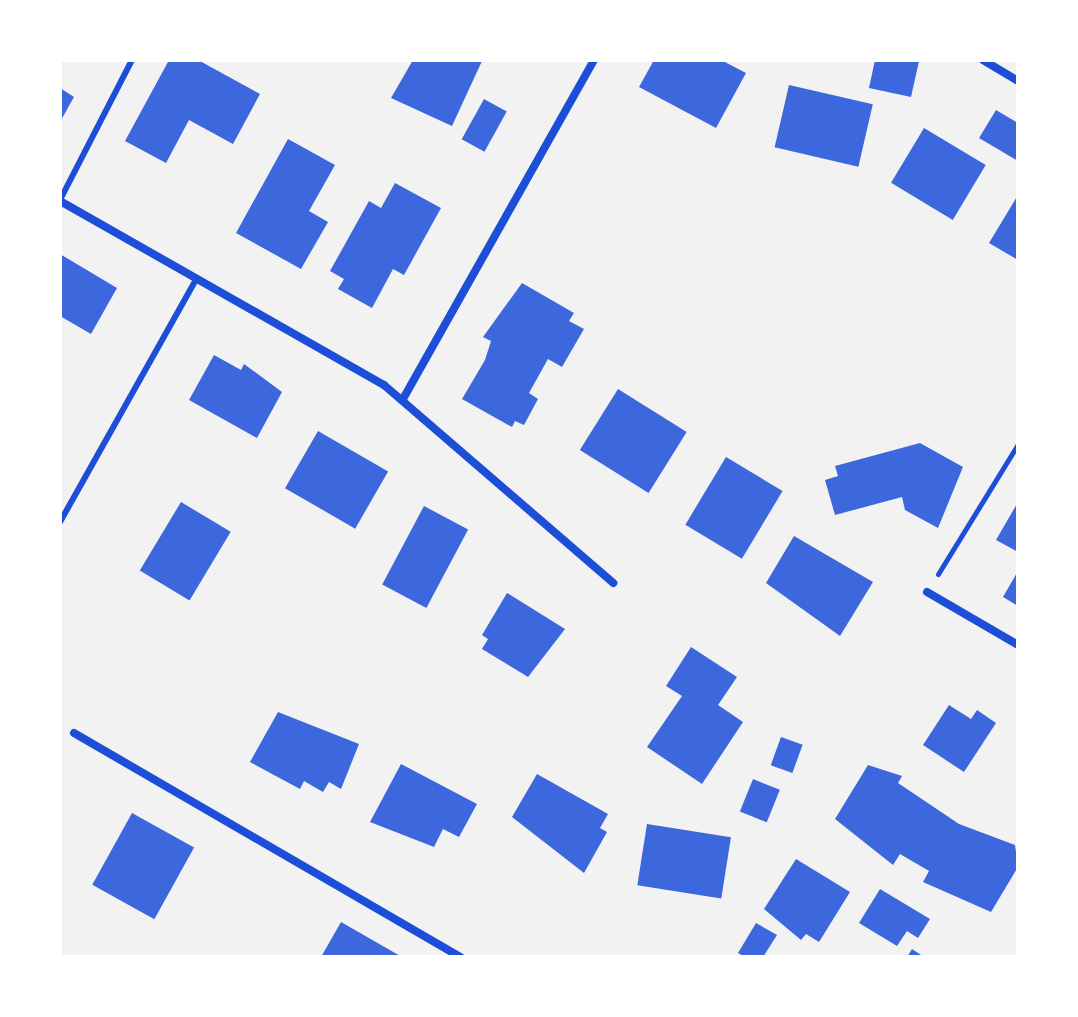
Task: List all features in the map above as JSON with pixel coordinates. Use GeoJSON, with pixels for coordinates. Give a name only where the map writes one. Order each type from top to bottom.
{"type":"FeatureCollection","features":[{"type":"Feature","properties":{"kind":"street"},"geometry":{"type":"LineString","coordinates":[[403,399],[594,60]]}},
{"type":"Feature","properties":{"kind":"street"},"geometry":{"type":"LineString","coordinates":[[983,60],[1018,81]]}},
{"type":"Feature","properties":{"kind":"street"},"geometry":{"type":"LineString","coordinates":[[60,200],[403,399],[613,583]]}},
{"type":"Feature","properties":{"kind":"street"},"geometry":{"type":"LineString","coordinates":[[927,592],[1018,645]]}},
{"type":"Feature","properties":{"kind":"street"},"geometry":{"type":"LineString","coordinates":[[74,733],[461,957]]}},
{"type":"Feature","properties":{"kind":"lane"},"geometry":{"type":"LineString","coordinates":[[60,200],[132,60]]}},
{"type":"Feature","properties":{"kind":"lane"},"geometry":{"type":"LineString","coordinates":[[60,522],[197,278]]}},
{"type":"Feature","properties":{"kind":"path"},"geometry":{"type":"LineString","coordinates":[[927,592],[1018,444]]}},
{"type":"Feature","properties":{"kind":"building"},"geometry":{"type":"Polygon","coordinates":[[[169,60],[198,60],[260,94],[233,144],[189,120],[166,163],[125,141],[169,60]]]}},
{"type":"Feature","properties":{"kind":"building"},"geometry":{"type":"Polygon","coordinates":[[[413,60],[482,61],[452,126],[391,98],[413,60]]]}},
{"type":"Feature","properties":{"kind":"building"},"geometry":{"type":"Polygon","coordinates":[[[654,60],[721,60],[746,73],[716,128],[639,87],[654,60]]]}},
{"type":"Feature","properties":{"kind":"building"},"geometry":{"type":"Polygon","coordinates":[[[875,60],[919,61],[911,97],[869,88],[875,60]]]}},
{"type":"Feature","properties":{"kind":"building"},"geometry":{"type":"Polygon","coordinates":[[[789,85],[873,104],[858,167],[775,147],[789,85]]]}},
{"type":"Feature","properties":{"kind":"building"},"geometry":{"type":"Polygon","coordinates":[[[60,88],[74,97],[60,122],[60,88]]]}},
{"type":"Feature","properties":{"kind":"building"},"geometry":{"type":"Polygon","coordinates":[[[484,99],[507,112],[484,152],[462,139],[484,99]]]}},
{"type":"Feature","properties":{"kind":"building"},"geometry":{"type":"Polygon","coordinates":[[[996,110],[1018,123],[1018,161],[979,138],[996,110]]]}},
{"type":"Feature","properties":{"kind":"building"},"geometry":{"type":"Polygon","coordinates":[[[924,128],[986,165],[953,220],[891,183],[924,128]]]}},
{"type":"Feature","properties":{"kind":"building"},"geometry":{"type":"Polygon","coordinates":[[[288,139],[335,165],[309,211],[328,222],[301,269],[236,233],[288,139]]]}},
{"type":"Feature","properties":{"kind":"building"},"geometry":{"type":"Polygon","coordinates":[[[395,183],[441,208],[404,275],[393,269],[372,308],[338,289],[344,279],[330,271],[369,201],[381,208],[395,183]]]}},
{"type":"Feature","properties":{"kind":"building"},"geometry":{"type":"Polygon","coordinates":[[[1018,195],[1018,260],[989,243],[1018,195]]]}},
{"type":"Feature","properties":{"kind":"building"},"geometry":{"type":"Polygon","coordinates":[[[60,254],[117,288],[91,334],[60,316],[60,254]]]}},
{"type":"Feature","properties":{"kind":"building"},"geometry":{"type":"Polygon","coordinates":[[[522,283],[574,313],[569,321],[584,329],[562,367],[548,359],[529,393],[538,399],[524,425],[515,421],[512,427],[462,399],[485,360],[491,341],[483,337],[522,283]]]}},
{"type":"Feature","properties":{"kind":"building"},"geometry":{"type":"Polygon","coordinates":[[[214,355],[241,370],[244,364],[282,392],[257,438],[189,400],[214,355]]]}},
{"type":"Feature","properties":{"kind":"building"},"geometry":{"type":"Polygon","coordinates":[[[618,389],[687,432],[649,493],[580,450],[618,389]]]}},
{"type":"Feature","properties":{"kind":"building"},"geometry":{"type":"Polygon","coordinates":[[[318,431],[388,472],[355,529],[285,488],[318,431]]]}},
{"type":"Feature","properties":{"kind":"building"},"geometry":{"type":"Polygon","coordinates":[[[920,443],[963,467],[938,528],[905,510],[902,497],[835,515],[825,480],[838,476],[835,466],[920,443]]]}},
{"type":"Feature","properties":{"kind":"building"},"geometry":{"type":"Polygon","coordinates":[[[726,457],[783,491],[742,559],[685,525],[726,457]]]}},
{"type":"Feature","properties":{"kind":"building"},"geometry":{"type":"Polygon","coordinates":[[[181,502],[231,532],[190,600],[140,571],[181,502]]]}},
{"type":"Feature","properties":{"kind":"building"},"geometry":{"type":"Polygon","coordinates":[[[1018,502],[1018,552],[996,540],[1018,502]]]}},
{"type":"Feature","properties":{"kind":"building"},"geometry":{"type":"Polygon","coordinates":[[[424,506],[468,529],[426,608],[382,585],[424,506]]]}},
{"type":"Feature","properties":{"kind":"building"},"geometry":{"type":"Polygon","coordinates":[[[794,536],[873,582],[840,636],[766,583],[794,536]]]}},
{"type":"Feature","properties":{"kind":"building"},"geometry":{"type":"Polygon","coordinates":[[[1018,571],[1018,606],[1003,597],[1018,571]]]}},
{"type":"Feature","properties":{"kind":"building"},"geometry":{"type":"Polygon","coordinates":[[[507,593],[565,629],[528,677],[482,649],[488,639],[482,635],[507,593]]]}},
{"type":"Feature","properties":{"kind":"building"},"geometry":{"type":"Polygon","coordinates":[[[691,647],[737,677],[718,705],[743,722],[702,784],[647,747],[682,696],[666,686],[691,647]]]}},
{"type":"Feature","properties":{"kind":"building"},"geometry":{"type":"Polygon","coordinates":[[[949,705],[971,719],[977,710],[996,723],[964,772],[923,745],[949,705]]]}},
{"type":"Feature","properties":{"kind":"building"},"geometry":{"type":"Polygon","coordinates":[[[278,712],[359,744],[341,789],[329,782],[323,792],[304,781],[300,789],[250,762],[278,712]]]}},
{"type":"Feature","properties":{"kind":"building"},"geometry":{"type":"Polygon","coordinates":[[[781,737],[803,745],[792,773],[771,765],[781,737]]]}},
{"type":"Feature","properties":{"kind":"building"},"geometry":{"type":"Polygon","coordinates":[[[401,764],[477,804],[459,837],[443,829],[434,847],[370,822],[401,764]]]}},
{"type":"Feature","properties":{"kind":"building"},"geometry":{"type":"Polygon","coordinates":[[[868,765],[902,776],[898,783],[959,824],[1015,845],[1018,867],[991,912],[923,882],[929,871],[900,854],[893,865],[835,819],[868,765]]]}},
{"type":"Feature","properties":{"kind":"building"},"geometry":{"type":"Polygon","coordinates":[[[537,774],[608,814],[600,828],[607,832],[584,873],[512,817],[537,774]]]}},
{"type":"Feature","properties":{"kind":"building"},"geometry":{"type":"Polygon","coordinates":[[[753,779],[780,790],[767,822],[740,811],[753,779]]]}},
{"type":"Feature","properties":{"kind":"building"},"geometry":{"type":"Polygon","coordinates":[[[132,813],[194,847],[154,919],[92,885],[132,813]]]}},
{"type":"Feature","properties":{"kind":"building"},"geometry":{"type":"Polygon","coordinates":[[[647,824],[731,837],[721,899],[637,885],[647,824]]]}},
{"type":"Feature","properties":{"kind":"building"},"geometry":{"type":"Polygon","coordinates":[[[796,859],[850,892],[819,942],[806,934],[801,940],[764,909],[796,859]]]}},
{"type":"Feature","properties":{"kind":"building"},"geometry":{"type":"Polygon","coordinates":[[[880,889],[930,919],[918,938],[907,931],[897,946],[859,923],[880,889]]]}},
{"type":"Feature","properties":{"kind":"building"},"geometry":{"type":"Polygon","coordinates":[[[341,922],[402,957],[321,957],[341,922]]]}},
{"type":"Feature","properties":{"kind":"building"},"geometry":{"type":"Polygon","coordinates":[[[756,923],[777,935],[763,957],[745,957],[738,953],[756,923]]]}},
{"type":"Feature","properties":{"kind":"building"},"geometry":{"type":"Polygon","coordinates":[[[912,949],[924,957],[907,957],[912,949]]]}}]}
